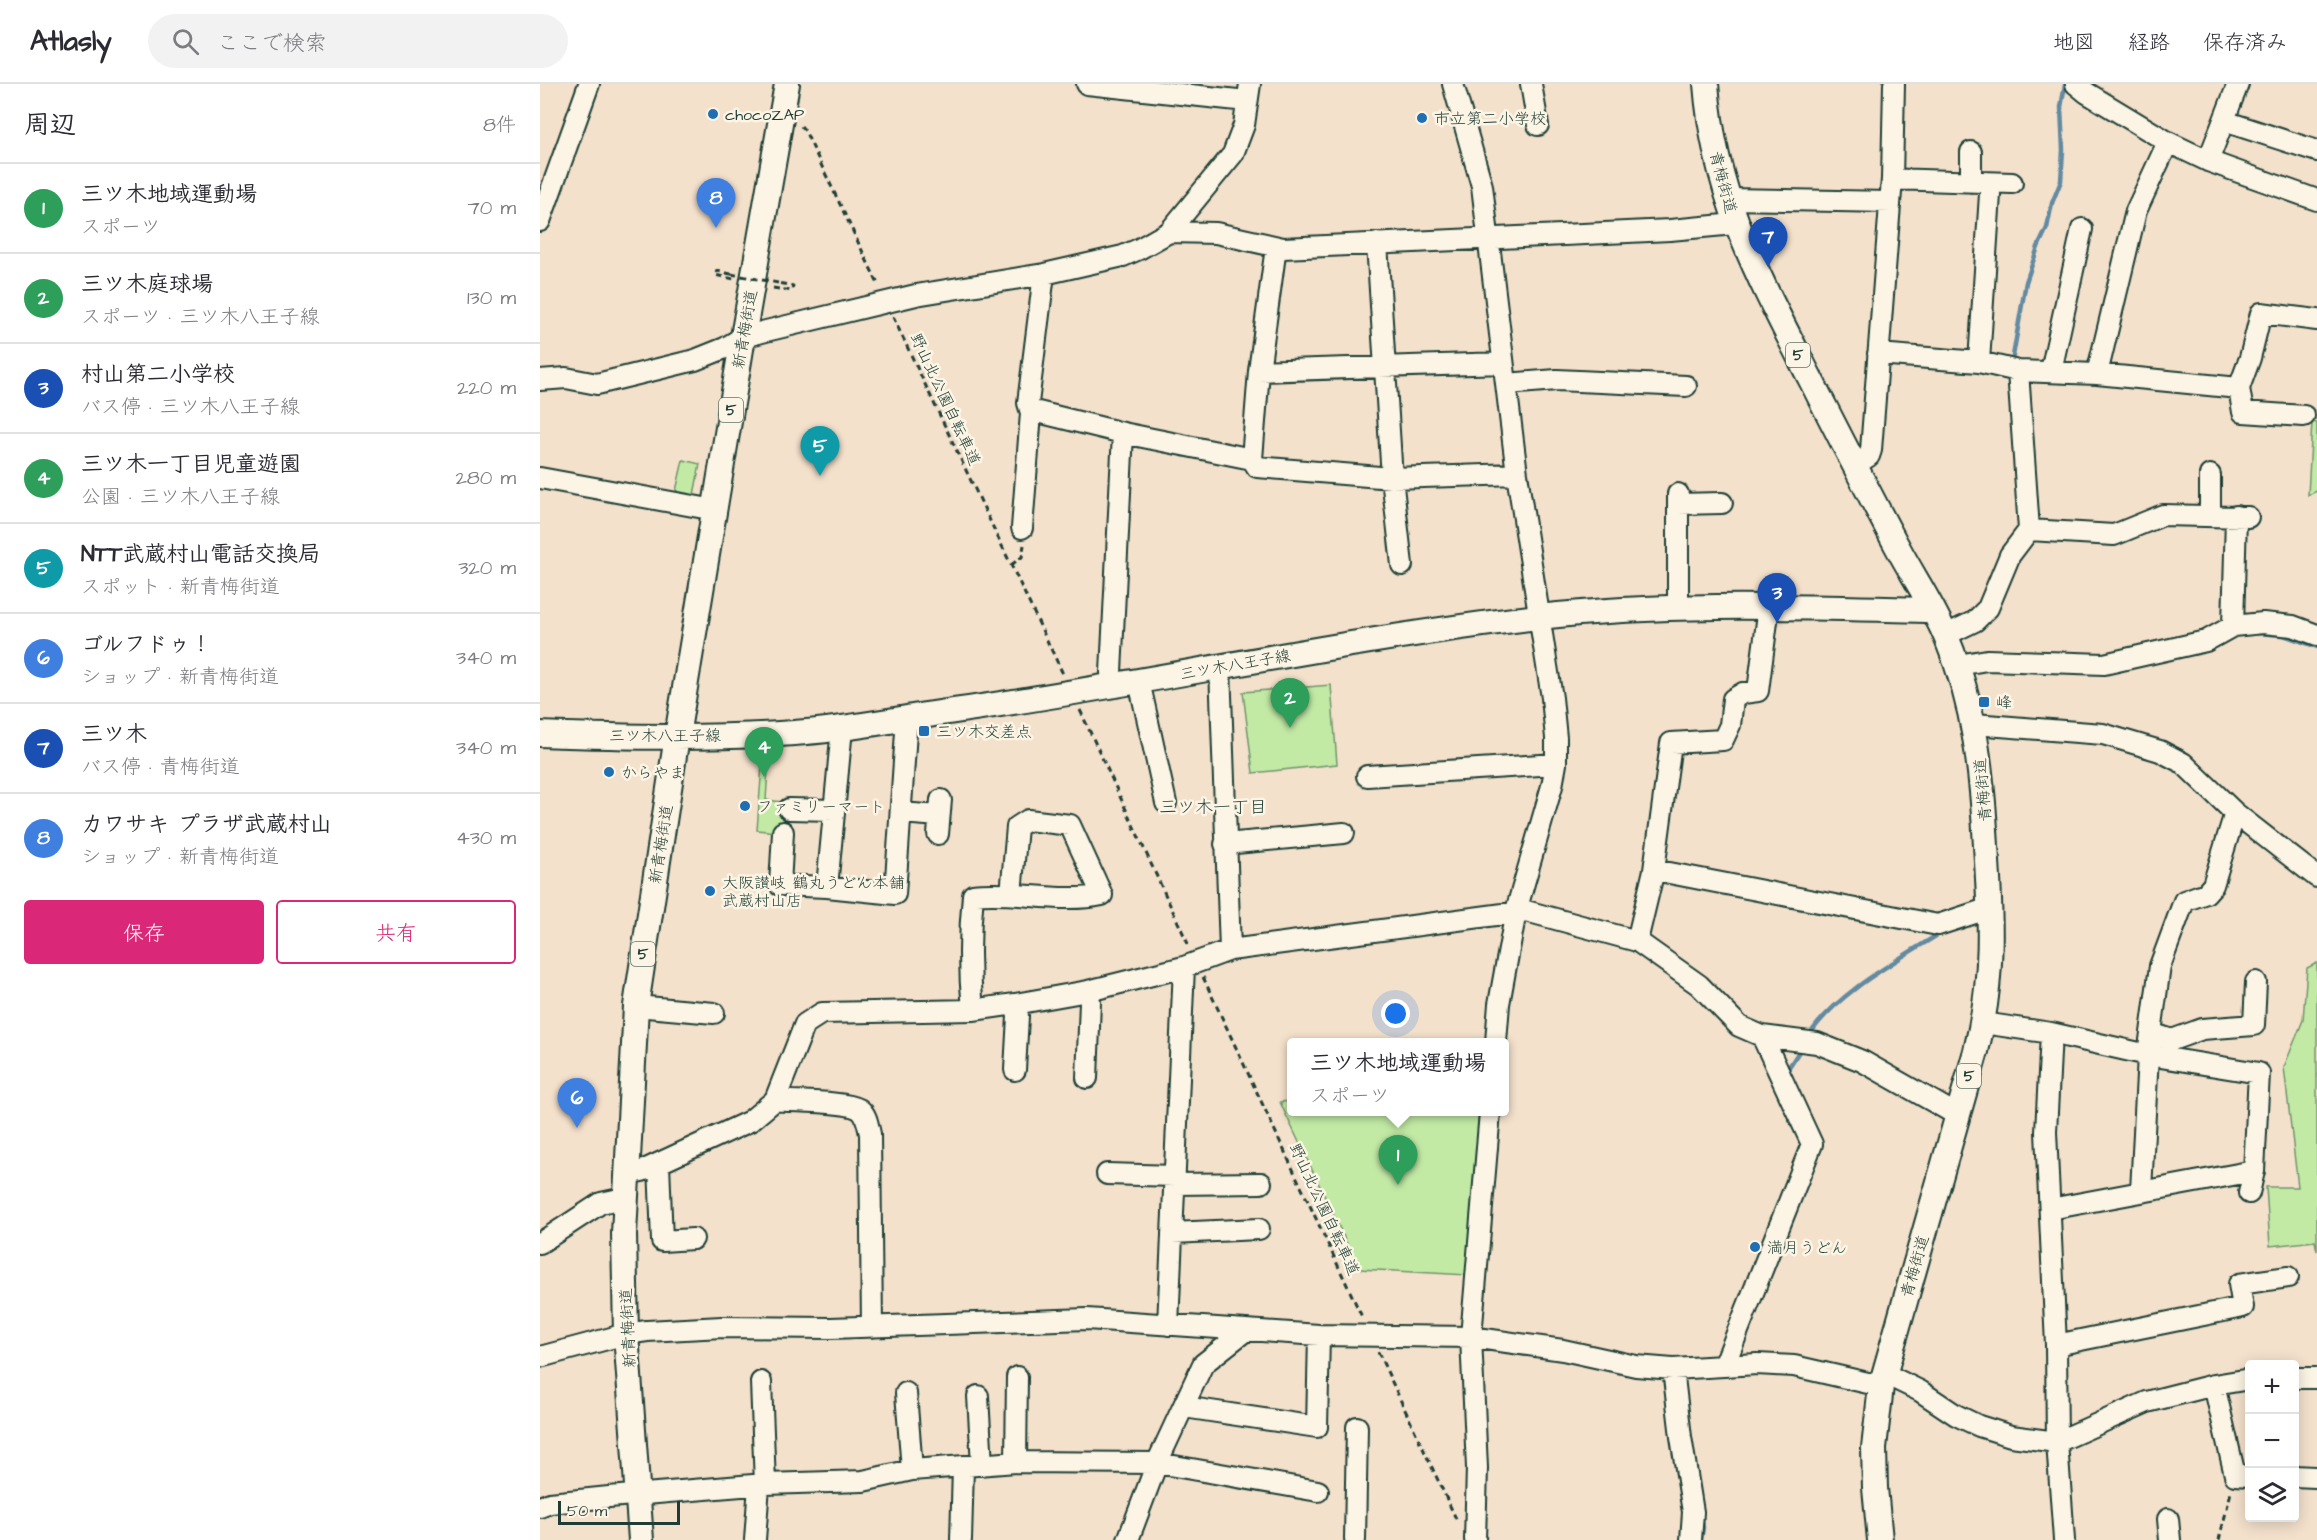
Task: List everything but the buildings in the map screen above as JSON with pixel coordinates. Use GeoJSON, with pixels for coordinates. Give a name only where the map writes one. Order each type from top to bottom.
{"type":"FeatureCollection","features":[{"type":"Feature","properties":{"kind":"main road","name":"新青梅街道"},"geometry":{"type":"LineString","coordinates":[[641,1540],[626,1334],[625,1186],[636,1006],[677,736],[743,337],[788,84]]}},
{"type":"Feature","properties":{"kind":"main road","name":"青梅街道"},"geometry":{"type":"LineString","coordinates":[[1706,84],[1711,130],[1735,224],[1774,309],[1946,635],[1958,665],[1974,724],[1982,789],[1990,908],[1990,967],[1983,1023],[1882,1380],[1874,1448],[1880,1540]]}},
{"type":"Feature","properties":{"kind":"main road","name":"三ツ木八王子線"},"geometry":{"type":"LineString","coordinates":[[540,734],[677,736],[794,733],[842,728],[1112,686],[1331,647],[1540,617],[1678,607],[1769,606],[1932,610]]}},
{"type":"Feature","properties":{"kind":"street"},"geometry":{"type":"LineString","coordinates":[[542,210],[589,84]]}},
{"type":"Feature","properties":{"kind":"street"},"geometry":{"type":"LineString","coordinates":[[540,380],[566,378],[597,384],[695,360],[725,348],[743,337],[916,295],[1044,274],[1123,256],[1169,232],[1233,154],[1244,125],[1249,92],[1087,84]]}},
{"type":"Feature","properties":{"kind":"street"},"geometry":{"type":"LineString","coordinates":[[1453,84],[1479,172],[1517,474],[1552,698],[1556,764],[1552,786],[1516,911],[1499,1004],[1496,1038]]}},
{"type":"Feature","properties":{"kind":"street"},"geometry":{"type":"LineString","coordinates":[[1531,84],[1538,125]]}},
{"type":"Feature","properties":{"kind":"street"},"geometry":{"type":"LineString","coordinates":[[1855,465],[1869,456],[1870,450],[1892,179],[1893,84]]}},
{"type":"Feature","properties":{"kind":"street"},"geometry":{"type":"LineString","coordinates":[[2076,84],[2168,142],[2208,161],[2317,200]]}},
{"type":"Feature","properties":{"kind":"street"},"geometry":{"type":"LineString","coordinates":[[2208,161],[2232,105],[2238,84]]}},
{"type":"Feature","properties":{"kind":"street"},"geometry":{"type":"LineString","coordinates":[[2224,121],[2317,152]]}},
{"type":"Feature","properties":{"kind":"street"},"geometry":{"type":"LineString","coordinates":[[2097,374],[2136,211],[2168,142]]}},
{"type":"Feature","properties":{"kind":"street"},"geometry":{"type":"LineString","coordinates":[[1971,152],[1971,182]]}},
{"type":"Feature","properties":{"kind":"street"},"geometry":{"type":"LineString","coordinates":[[1892,179],[2012,183]]}},
{"type":"Feature","properties":{"kind":"street"},"geometry":{"type":"LineString","coordinates":[[1979,362],[1990,194]]}},
{"type":"Feature","properties":{"kind":"street"},"geometry":{"type":"LineString","coordinates":[[1727,199],[1890,202]]}},
{"type":"Feature","properties":{"kind":"street"},"geometry":{"type":"LineString","coordinates":[[1169,232],[1216,233],[1276,247],[1670,230],[1735,224]]}},
{"type":"Feature","properties":{"kind":"street"},"geometry":{"type":"LineString","coordinates":[[2051,371],[2082,229]]}},
{"type":"Feature","properties":{"kind":"street"},"geometry":{"type":"LineString","coordinates":[[1377,243],[1392,478],[1402,565]]}},
{"type":"Feature","properties":{"kind":"street"},"geometry":{"type":"LineString","coordinates":[[1276,247],[1259,371],[1252,459],[1257,467],[1392,478],[1517,474]]}},
{"type":"Feature","properties":{"kind":"street"},"geometry":{"type":"LineString","coordinates":[[1028,518],[1031,413],[1028,403],[1044,274]]}},
{"type":"Feature","properties":{"kind":"street"},"geometry":{"type":"LineString","coordinates":[[2304,416],[2243,412],[2239,388],[2250,358],[2260,313],[2317,320]]}},
{"type":"Feature","properties":{"kind":"street"},"geometry":{"type":"LineString","coordinates":[[1878,354],[1979,362],[2018,371],[2097,374],[2239,388]]}},
{"type":"Feature","properties":{"kind":"street"},"geometry":{"type":"LineString","coordinates":[[1259,371],[1503,363]]}},
{"type":"Feature","properties":{"kind":"street"},"geometry":{"type":"LineString","coordinates":[[1946,635],[1975,621],[1988,608],[2010,555],[2029,530],[2018,371]]}},
{"type":"Feature","properties":{"kind":"street"},"geometry":{"type":"LineString","coordinates":[[1506,384],[1557,380],[1686,386]]}},
{"type":"Feature","properties":{"kind":"street"},"geometry":{"type":"LineString","coordinates":[[1031,413],[1038,412],[1123,433],[1252,459]]}},
{"type":"Feature","properties":{"kind":"street"},"geometry":{"type":"LineString","coordinates":[[1112,686],[1123,433]]}},
{"type":"Feature","properties":{"kind":"street"},"geometry":{"type":"LineString","coordinates":[[2210,516],[2211,475]]}},
{"type":"Feature","properties":{"kind":"street"},"geometry":{"type":"LineString","coordinates":[[540,478],[715,510]]}},
{"type":"Feature","properties":{"kind":"street"},"geometry":{"type":"LineString","coordinates":[[1678,607],[1678,499],[1722,503]]}},
{"type":"Feature","properties":{"kind":"street"},"geometry":{"type":"LineString","coordinates":[[2029,530],[2114,535],[2163,515],[2242,517],[2233,626]]}},
{"type":"Feature","properties":{"kind":"street"},"geometry":{"type":"LineString","coordinates":[[1637,941],[1654,870],[1671,743],[1722,740],[1730,725],[1733,699],[1743,693],[1758,691],[1769,606]]}},
{"type":"Feature","properties":{"kind":"street"},"geometry":{"type":"LineString","coordinates":[[1958,665],[1987,660],[2104,664],[2206,641],[2233,626],[2263,622],[2293,627],[2317,635]]}},
{"type":"Feature","properties":{"kind":"street"},"geometry":{"type":"LineString","coordinates":[[1220,667],[1230,951]]}},
{"type":"Feature","properties":{"kind":"street"},"geometry":{"type":"LineString","coordinates":[[1140,681],[1166,803]]}},
{"type":"Feature","properties":{"kind":"street"},"geometry":{"type":"LineString","coordinates":[[783,832],[780,885],[895,894],[907,717]]}},
{"type":"Feature","properties":{"kind":"street"},"geometry":{"type":"LineString","coordinates":[[1974,724],[2103,734],[2160,751],[2183,763],[2235,813],[2317,877]]}},
{"type":"Feature","properties":{"kind":"street"},"geometry":{"type":"LineString","coordinates":[[827,887],[842,728]]}},
{"type":"Feature","properties":{"kind":"street"},"geometry":{"type":"LineString","coordinates":[[1367,776],[1556,764]]}},
{"type":"Feature","properties":{"kind":"street"},"geometry":{"type":"LineString","coordinates":[[789,809],[834,810]]}},
{"type":"Feature","properties":{"kind":"street"},"geometry":{"type":"LineString","coordinates":[[901,813],[939,817]]}},
{"type":"Feature","properties":{"kind":"street"},"geometry":{"type":"LineString","coordinates":[[2141,1191],[2148,1055],[2160,966],[2184,901],[2206,893],[2213,885],[2235,813]]}},
{"type":"Feature","properties":{"kind":"street"},"geometry":{"type":"LineString","coordinates":[[973,1010],[970,917],[973,895],[1011,894],[1053,899],[1102,895],[1070,825],[1028,820],[1017,827],[1011,894]]}},
{"type":"Feature","properties":{"kind":"street"},"geometry":{"type":"LineString","coordinates":[[1225,844],[1344,833]]}},
{"type":"Feature","properties":{"kind":"street"},"geometry":{"type":"LineString","coordinates":[[1654,870],[1938,925],[1990,908]]}},
{"type":"Feature","properties":{"kind":"street"},"geometry":{"type":"LineString","coordinates":[[540,1244],[625,1186],[642,1171],[750,1121],[775,1100],[805,1024],[822,1013],[973,1010],[1015,1004],[1088,991],[1191,967],[1230,951],[1516,911],[1526,911],[1637,941],[1699,985],[1739,1026],[1762,1036],[1817,1043],[1883,1072],[1957,1115]]}},
{"type":"Feature","properties":{"kind":"street"},"geometry":{"type":"LineString","coordinates":[[1168,1325],[1175,1180],[1191,967]]}},
{"type":"Feature","properties":{"kind":"street"},"geometry":{"type":"LineString","coordinates":[[2151,1033],[2172,1040],[2202,1029],[2254,1025],[2256,982]]}},
{"type":"Feature","properties":{"kind":"street"},"geometry":{"type":"LineString","coordinates":[[1087,1078],[1090,1002],[1088,991]]}},
{"type":"Feature","properties":{"kind":"street"},"geometry":{"type":"LineString","coordinates":[[1015,1004],[1018,1016],[1015,1070]]}},
{"type":"Feature","properties":{"kind":"street"},"geometry":{"type":"LineString","coordinates":[[636,1006],[714,1013]]}},
{"type":"Feature","properties":{"kind":"street"},"geometry":{"type":"LineString","coordinates":[[1983,1023],[2051,1033],[2148,1055],[2259,1073],[2254,1171],[2249,1193]]}},
{"type":"Feature","properties":{"kind":"street"},"geometry":{"type":"LineString","coordinates":[[2051,1033],[2046,1132],[2056,1345],[2057,1442],[2064,1540]]}},
{"type":"Feature","properties":{"kind":"street"},"geometry":{"type":"LineString","coordinates":[[1724,1365],[1812,1144],[1762,1036]]}},
{"type":"Feature","properties":{"kind":"street"},"geometry":{"type":"LineString","coordinates":[[775,1100],[847,1105],[860,1109],[866,1118],[870,1134],[872,1327]]}},
{"type":"Feature","properties":{"kind":"street"},"geometry":{"type":"LineString","coordinates":[[1468,1535],[1478,1468],[1471,1337],[1490,1116]]}},
{"type":"Feature","properties":{"kind":"street"},"geometry":{"type":"LineString","coordinates":[[659,1164],[669,1210],[662,1241],[693,1239]]}},
{"type":"Feature","properties":{"kind":"street"},"geometry":{"type":"LineString","coordinates":[[2050,1209],[2254,1171]]}},
{"type":"Feature","properties":{"kind":"street"},"geometry":{"type":"LineString","coordinates":[[1107,1174],[1250,1188]]}},
{"type":"Feature","properties":{"kind":"street"},"geometry":{"type":"LineString","coordinates":[[1172,1233],[1259,1229]]}},
{"type":"Feature","properties":{"kind":"street"},"geometry":{"type":"LineString","coordinates":[[2056,1345],[2243,1307],[2239,1284],[2288,1277]]}},
{"type":"Feature","properties":{"kind":"street"},"geometry":{"type":"LineString","coordinates":[[540,1357],[626,1334],[722,1327],[872,1327],[1087,1319],[1319,1335],[1471,1337],[1563,1350],[1636,1366],[1672,1370],[1757,1364],[1794,1366],[1882,1380],[1920,1391],[1956,1415],[1979,1426],[2011,1436],[2057,1442],[2147,1402],[2245,1380]]}},
{"type":"Feature","properties":{"kind":"street"},"geometry":{"type":"LineString","coordinates":[[1131,1540],[1157,1463],[1203,1364],[1245,1331]]}},
{"type":"Feature","properties":{"kind":"street"},"geometry":{"type":"LineString","coordinates":[[1184,1407],[1317,1427],[1319,1335]]}},
{"type":"Feature","properties":{"kind":"street"},"geometry":{"type":"LineString","coordinates":[[1672,1370],[1693,1512],[1691,1540]]}},
{"type":"Feature","properties":{"kind":"street"},"geometry":{"type":"LineString","coordinates":[[1016,1462],[1017,1377]]}},
{"type":"Feature","properties":{"kind":"street"},"geometry":{"type":"LineString","coordinates":[[2299,1378],[2317,1378]]}},
{"type":"Feature","properties":{"kind":"street"},"geometry":{"type":"LineString","coordinates":[[755,1540],[762,1485],[761,1382]]}},
{"type":"Feature","properties":{"kind":"street"},"geometry":{"type":"LineString","coordinates":[[2214,1385],[2242,1476]]}},
{"type":"Feature","properties":{"kind":"street"},"geometry":{"type":"LineString","coordinates":[[906,1393],[912,1470]]}},
{"type":"Feature","properties":{"kind":"street"},"geometry":{"type":"LineString","coordinates":[[961,1540],[972,1466],[978,1396]]}},
{"type":"Feature","properties":{"kind":"street"},"geometry":{"type":"LineString","coordinates":[[1355,1540],[1356,1427]]}},
{"type":"Feature","properties":{"kind":"street"},"geometry":{"type":"LineString","coordinates":[[540,1507],[550,1503],[762,1485],[863,1481],[912,1470],[1016,1462],[1157,1463],[1318,1491]]}},
{"type":"Feature","properties":{"kind":"street"},"geometry":{"type":"LineString","coordinates":[[2299,1476],[2315,1476]]}},
{"type":"Feature","properties":{"kind":"street"},"geometry":{"type":"LineString","coordinates":[[2168,1519],[2170,1540]]}},
{"type":"Feature","properties":{"kind":"path","name":"野山北公園自転車道"},"geometry":{"type":"LineString","coordinates":[[801,126],[1066,680]]}},
{"type":"Feature","properties":{"kind":"path"},"geometry":{"type":"LineString","coordinates":[[735,279],[715,275],[717,271],[793,286],[792,291],[774,288]]}},
{"type":"Feature","properties":{"kind":"path"},"geometry":{"type":"LineString","coordinates":[[1011,565],[1023,553],[1028,518]]}},
{"type":"Feature","properties":{"kind":"path"},"geometry":{"type":"LineString","coordinates":[[1078,706],[1189,946]]}},
{"type":"Feature","properties":{"kind":"path","name":"野山北公園自転車道"},"geometry":{"type":"LineString","coordinates":[[1191,967],[1366,1324]]}},
{"type":"Feature","properties":{"kind":"path"},"geometry":{"type":"LineString","coordinates":[[1376,1348],[1468,1535]]}},
{"type":"Feature","properties":{"kind":"path"},"geometry":{"type":"LineString","coordinates":[[2220,1540],[2242,1476]]}},
{"type":"Feature","properties":{"kind":"green space"},"geometry":{"type":"Polygon","coordinates":[[[2312,422],[2317,423],[2317,491],[2308,495],[2312,422]]]}},
{"type":"Feature","properties":{"kind":"green space"},"geometry":{"type":"Polygon","coordinates":[[[683,460],[700,464],[694,495],[676,491],[683,460]]]}},
{"type":"Feature","properties":{"kind":"green space"},"geometry":{"type":"Polygon","coordinates":[[[1331,685],[1337,764],[1253,773],[1243,692],[1331,685]]]}},
{"type":"Feature","properties":{"kind":"green space"},"geometry":{"type":"Polygon","coordinates":[[[763,752],[769,753],[766,800],[790,803],[787,833],[757,830],[763,752]]]}},
{"type":"Feature","properties":{"kind":"green space"},"geometry":{"type":"Polygon","coordinates":[[[2317,963],[2317,1251],[2315,1241],[2270,1246],[2266,1187],[2298,1187],[2284,1067],[2303,1020],[2307,968],[2317,963]]]}},
{"type":"Feature","properties":{"kind":"green space"},"geometry":{"type":"Polygon","coordinates":[[[1287,1101],[1287,1116],[1482,1116],[1468,1275],[1359,1269],[1280,1102],[1287,1101]]]}},
{"type":"Feature","properties":{"kind":"waterway"},"geometry":{"type":"LineString","coordinates":[[2013,356],[2026,282],[2047,228],[2052,203],[2061,181],[2063,150],[2061,107],[2065,85]]}},
{"type":"Feature","properties":{"kind":"waterway"},"geometry":{"type":"LineString","coordinates":[[2256,633],[2283,635],[2317,647]]}},
{"type":"Feature","properties":{"kind":"waterway"},"geometry":{"type":"LineString","coordinates":[[1808,1037],[1820,1021],[1850,993],[1939,934]]}},
{"type":"Feature","properties":{"kind":"waterway"},"geometry":{"type":"LineString","coordinates":[[1789,1074],[1787,1070],[1800,1050]]}},
{"type":"Feature","properties":{"kind":"waterway"},"geometry":{"type":"LineString","coordinates":[[1701,1540],[1702,1518]]}},
{"type":"Feature","properties":{"kind":"place","name":"chocoZAP"},"geometry":{"type":"Point","coordinates":[713,114]}},
{"type":"Feature","properties":{"kind":"place","name":"市立第二小学校"},"geometry":{"type":"Point","coordinates":[1422,118]}},
{"type":"Feature","properties":{"kind":"place","name":"カワサキ プラザ武蔵村山"},"geometry":{"type":"Point","coordinates":[716,228]}},
{"type":"Feature","properties":{"kind":"place","name":"三ツ木"},"geometry":{"type":"Point","coordinates":[1768,267]}},
{"type":"Feature","properties":{"kind":"place","name":"NTT武蔵村山電話交換局"},"geometry":{"type":"Point","coordinates":[820,476]}},
{"type":"Feature","properties":{"kind":"place","name":"村山第二小学校"},"geometry":{"type":"Point","coordinates":[1777,623]}},
{"type":"Feature","properties":{"kind":"place","name":"峰"},"geometry":{"type":"Point","coordinates":[1984,702]}},
{"type":"Feature","properties":{"kind":"place","name":"三ツ木庭球場"},"geometry":{"type":"Point","coordinates":[1290,728]}},
{"type":"Feature","properties":{"kind":"place","name":"三ツ木交差点"},"geometry":{"type":"Point","coordinates":[924,731]}},
{"type":"Feature","properties":{"kind":"place","name":"からやま"},"geometry":{"type":"Point","coordinates":[609,772]}},
{"type":"Feature","properties":{"kind":"place","name":"三ツ木一丁目児童遊園"},"geometry":{"type":"Point","coordinates":[764,777]}},
{"type":"Feature","properties":{"kind":"place","name":"ファミリーマート"},"geometry":{"type":"Point","coordinates":[745,806]}},
{"type":"Feature","properties":{"kind":"place","name":"大阪讃岐 鶴丸うどん本舗 武蔵村山店"},"geometry":{"type":"Point","coordinates":[710,891]}},
{"type":"Feature","properties":{"kind":"place","name":"ゴルフドゥ！"},"geometry":{"type":"Point","coordinates":[577,1128]}},
{"type":"Feature","properties":{"kind":"place","name":"三ツ木地域運動場"},"geometry":{"type":"Point","coordinates":[1398,1185]}},
{"type":"Feature","properties":{"kind":"place","name":"満月うどん"},"geometry":{"type":"Point","coordinates":[1755,1247]}},
{"type":"Feature","properties":{"kind":"district","name":"三ツ木一丁目"},"geometry":{"type":"Point","coordinates":[1213,807]}}]}
